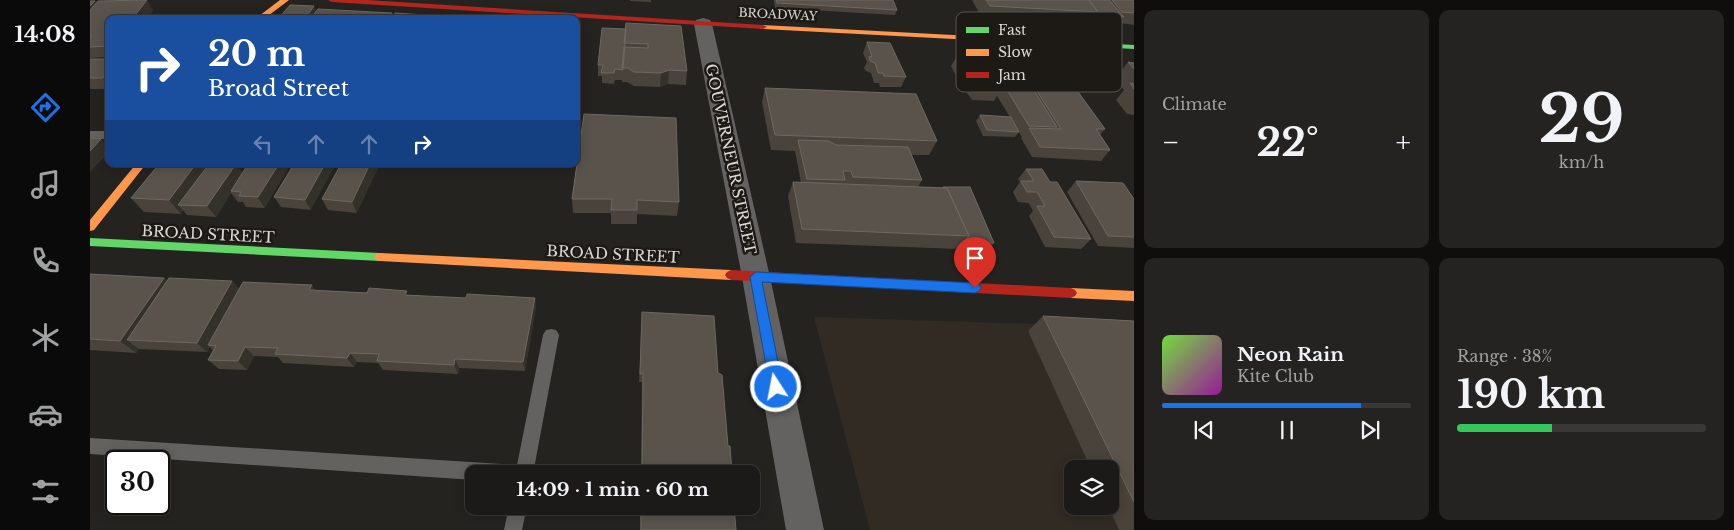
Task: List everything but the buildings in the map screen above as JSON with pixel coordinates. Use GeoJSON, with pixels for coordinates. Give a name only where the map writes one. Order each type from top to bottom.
{"type":"FeatureCollection","features":[{"type":"Feature","properties":{"kind":"main road"},"geometry":{"type":"LineString","coordinates":[[264,15],[285,0]]}},
{"type":"Feature","properties":{"kind":"main road","name":"BROADWAY"},"geometry":{"type":"LineString","coordinates":[[332,0],[564,15]]}},
{"type":"Feature","properties":{"kind":"main road","name":"BROADWAY"},"geometry":{"type":"LineString","coordinates":[[580,16],[956,38]]}},
{"type":"Feature","properties":{"kind":"main road"},"geometry":{"type":"LineString","coordinates":[[90,227],[139,167]]}},
{"type":"Feature","properties":{"kind":"main road","name":"BROAD STREET"},"geometry":{"type":"LineString","coordinates":[[90,242],[1134,296]]}},
{"type":"Feature","properties":{"kind":"street","name":"GOUVERNEUR STREET"},"geometry":{"type":"LineString","coordinates":[[703,24],[756,277],[805,530]]}},
{"type":"Feature","properties":{"kind":"lane"},"geometry":{"type":"LineString","coordinates":[[90,135],[105,135]]}},
{"type":"Feature","properties":{"kind":"lane"},"geometry":{"type":"LineString","coordinates":[[525,465],[551,336]]}},
{"type":"Feature","properties":{"kind":"lane"},"geometry":{"type":"LineString","coordinates":[[90,446],[465,470]]}},
{"type":"Feature","properties":{"kind":"lane"},"geometry":{"type":"LineString","coordinates":[[513,530],[516,515]]}},
{"type":"Feature","properties":{"kind":"shaded area"},"geometry":{"type":"Polygon","coordinates":[[[814,317],[1134,327],[1134,530],[870,530],[814,317]]]}},
{"type":"Feature","properties":{"kind":"traffic: fast"},"geometry":{"type":"LineString","coordinates":[[1122,46],[1134,47]]}},
{"type":"Feature","properties":{"kind":"traffic: fast"},"geometry":{"type":"LineString","coordinates":[[90,242],[380,257]]}},
{"type":"Feature","properties":{"kind":"traffic: slow"},"geometry":{"type":"LineString","coordinates":[[264,15],[285,0]]}},
{"type":"Feature","properties":{"kind":"traffic: slow"},"geometry":{"type":"LineString","coordinates":[[763,27],[956,37]]}},
{"type":"Feature","properties":{"kind":"traffic: slow"},"geometry":{"type":"LineString","coordinates":[[90,227],[139,167]]}},
{"type":"Feature","properties":{"kind":"traffic: slow"},"geometry":{"type":"LineString","coordinates":[[380,257],[731,275]]}},
{"type":"Feature","properties":{"kind":"traffic: slow"},"geometry":{"type":"LineString","coordinates":[[1071,293],[1134,296]]}},
{"type":"Feature","properties":{"kind":"traffic: jam"},"geometry":{"type":"LineString","coordinates":[[332,0],[571,15]]}},
{"type":"Feature","properties":{"kind":"traffic: jam"},"geometry":{"type":"LineString","coordinates":[[580,16],[763,27]]}},
{"type":"Feature","properties":{"kind":"traffic: jam"},"geometry":{"type":"LineString","coordinates":[[731,275],[1071,293]]}},
{"type":"Feature","properties":{"kind":"route"},"geometry":{"type":"LineString","coordinates":[[776,387],[756,277],[975,288]]}}]}
